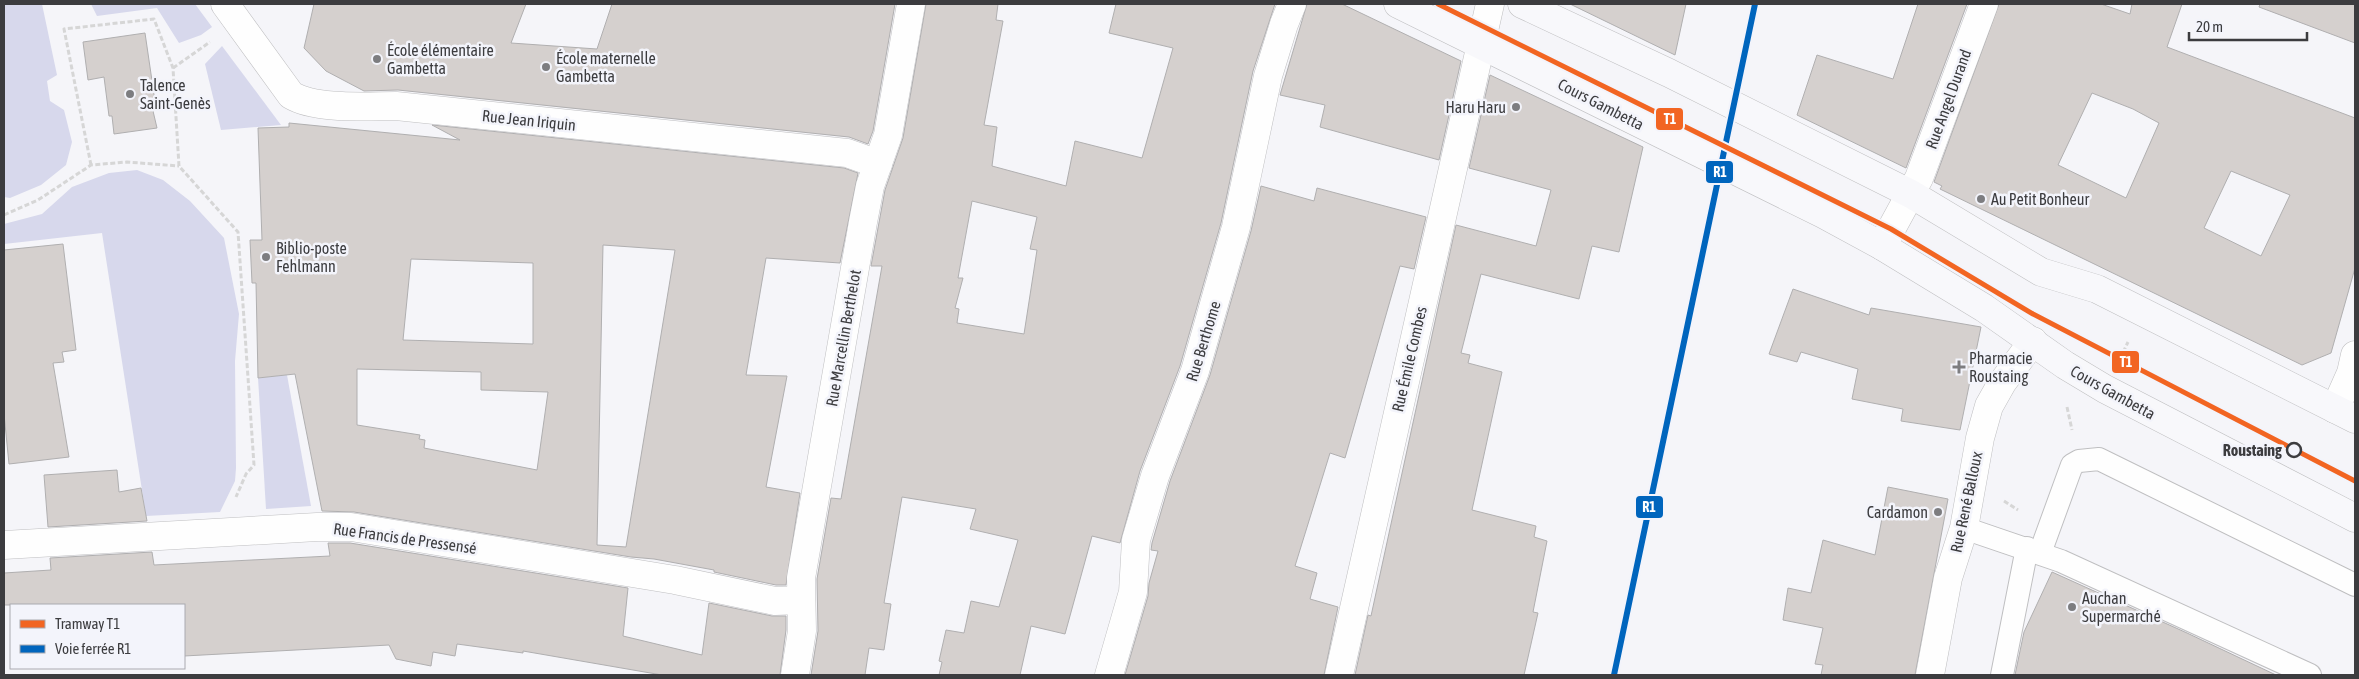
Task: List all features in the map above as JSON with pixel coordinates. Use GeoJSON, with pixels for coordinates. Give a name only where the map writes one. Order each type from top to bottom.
{"type":"FeatureCollection","features":[{"type":"Feature","properties":{"kind":"main road","name":"Cours Gambetta"},"geometry":{"type":"LineString","coordinates":[[1398,4],[1764,185],[1882,246],[2009,324],[2065,365],[2105,390],[2355,518]]}},
{"type":"Feature","properties":{"kind":"main road"},"geometry":{"type":"LineString","coordinates":[[1522,4],[1669,73],[1911,194],[2041,272],[2097,289],[2345,414]]}},
{"type":"Feature","properties":{"kind":"street","name":"Rue Jean Iriquin"},"geometry":{"type":"LineString","coordinates":[[226,4],[291,95],[300,100],[358,106],[396,106],[847,153],[878,164]]}},
{"type":"Feature","properties":{"kind":"street","name":"Rue Marcellin Berthelot"},"geometry":{"type":"LineString","coordinates":[[795,675],[802,631],[801,578],[870,186],[888,135],[911,4]]}},
{"type":"Feature","properties":{"kind":"street","name":"Rue Berthome"},"geometry":{"type":"LineString","coordinates":[[1108,675],[1133,592],[1136,540],[1155,476],[1195,371],[1236,226],[1268,76],[1292,4]]}},
{"type":"Feature","properties":{"kind":"street"},"geometry":{"type":"LineString","coordinates":[[1480,44],[1490,4]]}},
{"type":"Feature","properties":{"kind":"street","name":"Rue Angel Durand"},"geometry":{"type":"LineString","coordinates":[[1911,194],[1919,178],[1984,4]]}},
{"type":"Feature","properties":{"kind":"street","name":"Rue Émile Combes"},"geometry":{"type":"LineString","coordinates":[[1339,675],[1480,44]]}},
{"type":"Feature","properties":{"kind":"street"},"geometry":{"type":"LineString","coordinates":[[1882,246],[1911,194]]}},
{"type":"Feature","properties":{"kind":"street","name":"Rue René Balloux"},"geometry":{"type":"LineString","coordinates":[[1930,675],[1948,578],[1964,528],[1980,438],[1989,406],[2002,383],[2033,341]]}},
{"type":"Feature","properties":{"kind":"street"},"geometry":{"type":"LineString","coordinates":[[2345,414],[2355,356]]}},
{"type":"Feature","properties":{"kind":"street","name":"Rue Francis de Pressensé"},"geometry":{"type":"LineString","coordinates":[[4,545],[232,532],[351,528],[675,580],[775,601],[801,600]]}},
{"type":"Feature","properties":{"kind":"lane"},"geometry":{"type":"LineString","coordinates":[[2002,675],[2033,550],[2072,466],[2079,461],[2099,459],[2355,585]]}},
{"type":"Feature","properties":{"kind":"lane"},"geometry":{"type":"LineString","coordinates":[[1964,528],[2033,550],[2114,584],[2310,675]]}},
{"type":"Feature","properties":{"kind":"path"},"geometry":{"type":"LineString","coordinates":[[91,165],[64,29],[154,19],[173,68],[179,166],[238,232],[254,465],[246,474],[230,511],[232,532]]}},
{"type":"Feature","properties":{"kind":"path"},"geometry":{"type":"LineString","coordinates":[[173,68],[218,36],[229,38],[242,28]]}},
{"type":"Feature","properties":{"kind":"path"},"geometry":{"type":"LineString","coordinates":[[4,215],[38,200],[91,165],[128,162],[179,166]]}},
{"type":"Feature","properties":{"kind":"path"},"geometry":{"type":"LineString","coordinates":[[2002,495],[2006,504],[2028,516],[2033,550]]}},
{"type":"Feature","properties":{"kind":"shaded area"},"geometry":{"type":"Polygon","coordinates":[[[4,4],[42,4],[57,75],[47,81],[50,101],[64,110],[72,142],[66,165],[41,185],[10,198],[4,197],[4,4]]]}},
{"type":"Feature","properties":{"kind":"shaded area"},"geometry":{"type":"Polygon","coordinates":[[[91,4],[195,4],[212,27],[201,35],[179,43],[157,8],[97,16],[91,4]]]}},
{"type":"Feature","properties":{"kind":"shaded area"},"geometry":{"type":"Polygon","coordinates":[[[222,46],[281,125],[221,130],[205,64],[222,46]]]}},
{"type":"Feature","properties":{"kind":"shaded area"},"geometry":{"type":"Polygon","coordinates":[[[137,170],[163,180],[190,201],[224,238],[239,314],[235,361],[235,481],[220,512],[146,516],[102,233],[4,244],[4,224],[42,214],[72,187],[109,173],[137,170]]]}},
{"type":"Feature","properties":{"kind":"shaded area"},"geometry":{"type":"Polygon","coordinates":[[[287,375],[311,506],[266,509],[258,378],[287,375]]]}},
{"type":"Feature","properties":{"kind":"building"},"geometry":{"type":"Polygon","coordinates":[[[314,4],[526,4],[511,43],[597,49],[612,4],[895,4],[873,131],[868,144],[849,137],[398,90],[364,91],[326,71],[304,48],[314,4]]]}},
{"type":"Feature","properties":{"kind":"building"},"geometry":{"type":"Polygon","coordinates":[[[926,4],[998,4],[996,20],[1003,21],[984,125],[997,127],[992,166],[1066,186],[1075,141],[1142,158],[1173,48],[1109,33],[1116,4],[1275,4],[1253,71],[1221,223],[1180,366],[1140,471],[1120,543],[1092,536],[1065,634],[1031,626],[1020,675],[939,675],[942,662],[939,661],[946,630],[964,633],[971,601],[999,607],[1018,540],[970,529],[976,509],[902,497],[884,603],[891,604],[884,650],[869,648],[865,675],[811,675],[818,631],[817,579],[831,498],[841,499],[882,266],[871,266],[885,190],[903,138],[926,4]],[[972,201],[958,278],[963,278],[955,308],[959,309],[957,323],[1024,334],[1037,250],[1030,249],[1037,217],[972,201]]]}},
{"type":"Feature","properties":{"kind":"building"},"geometry":{"type":"Polygon","coordinates":[[[1307,4],[1342,4],[1461,61],[1439,160],[1320,127],[1325,105],[1280,95],[1307,4]]]}},
{"type":"Feature","properties":{"kind":"building"},"geometry":{"type":"Polygon","coordinates":[[[1570,4],[1686,4],[1675,55],[1570,4]]]}},
{"type":"Feature","properties":{"kind":"building"},"geometry":{"type":"Polygon","coordinates":[[[1918,4],[1967,4],[1906,168],[1797,115],[1817,55],[1893,79],[1918,4]]]}},
{"type":"Feature","properties":{"kind":"building"},"geometry":{"type":"Polygon","coordinates":[[[1999,4],[2101,4],[2130,14],[2132,4],[2182,4],[2167,47],[2355,118],[2355,268],[2331,353],[2302,365],[1940,189],[1942,186],[1934,182],[1999,4]],[[2092,93],[2058,165],[2126,198],[2159,123],[2133,109],[2092,93]],[[2231,171],[2204,228],[2261,256],[2290,195],[2231,171]]]}},
{"type":"Feature","properties":{"kind":"building"},"geometry":{"type":"Polygon","coordinates":[[[2260,4],[2355,4],[2355,43],[2259,7],[2260,4]]]}},
{"type":"Feature","properties":{"kind":"building","name":"Talence Saint-Genès"},"geometry":{"type":"Polygon","coordinates":[[[145,33],[156,108],[153,111],[157,128],[114,134],[112,116],[109,116],[104,77],[88,80],[83,42],[145,33]]]}},
{"type":"Feature","properties":{"kind":"building"},"geometry":{"type":"Polygon","coordinates":[[[1490,75],[1643,147],[1619,252],[1592,246],[1579,299],[1481,274],[1461,353],[1470,355],[1468,363],[1502,372],[1472,510],[1536,526],[1534,537],[1547,541],[1533,612],[1538,613],[1524,675],[1355,675],[1368,615],[1371,616],[1456,225],[1536,246],[1551,190],[1469,168],[1490,75]]]}},
{"type":"Feature","properties":{"kind":"building"},"geometry":{"type":"Polygon","coordinates":[[[289,123],[460,140],[432,125],[844,168],[858,173],[840,263],[766,258],[746,375],[787,376],[766,487],[800,493],[786,585],[776,585],[714,572],[714,570],[654,559],[631,557],[354,512],[322,511],[295,374],[258,378],[256,283],[252,283],[250,240],[262,240],[258,128],[289,127],[289,123]],[[603,245],[597,545],[626,547],[675,250],[603,245]],[[411,259],[403,340],[533,344],[533,263],[411,259]],[[357,369],[357,425],[420,435],[419,439],[425,440],[424,448],[537,470],[548,392],[481,390],[481,372],[357,369]]]}},
{"type":"Feature","properties":{"kind":"building"},"geometry":{"type":"Polygon","coordinates":[[[1261,186],[1314,201],[1317,188],[1426,217],[1414,269],[1400,266],[1345,458],[1330,453],[1295,566],[1317,573],[1310,599],[1338,607],[1324,675],[1125,675],[1148,596],[1149,583],[1158,551],[1151,550],[1152,543],[1170,481],[1210,375],[1251,231],[1261,186]]]}},
{"type":"Feature","properties":{"kind":"building"},"geometry":{"type":"Polygon","coordinates":[[[63,244],[76,350],[62,352],[64,362],[53,363],[69,457],[9,464],[4,414],[4,250],[63,244]]]}},
{"type":"Feature","properties":{"kind":"building"},"geometry":{"type":"Polygon","coordinates":[[[1793,289],[1869,315],[1871,308],[1981,327],[1960,430],[1901,421],[1903,409],[1852,399],[1858,369],[1801,352],[1797,362],[1769,354],[1793,289]]]}},
{"type":"Feature","properties":{"kind":"building"},"geometry":{"type":"Polygon","coordinates":[[[117,470],[119,492],[141,488],[147,521],[48,527],[44,475],[117,470]]]}},
{"type":"Feature","properties":{"kind":"building"},"geometry":{"type":"Polygon","coordinates":[[[1888,487],[1948,499],[1915,675],[1821,675],[1823,665],[1815,664],[1823,628],[1783,620],[1788,588],[1811,593],[1823,540],[1875,555],[1888,487]]]}},
{"type":"Feature","properties":{"kind":"building"},"geometry":{"type":"Polygon","coordinates":[[[328,543],[350,543],[628,588],[623,636],[702,655],[709,603],[772,616],[786,616],[780,675],[662,675],[523,651],[523,653],[457,644],[455,656],[433,652],[431,666],[396,659],[389,645],[185,656],[185,604],[4,605],[4,573],[51,570],[50,558],[152,552],[154,565],[330,556],[328,543]]]}},
{"type":"Feature","properties":{"kind":"building","name":"Auchan Supermarché"},"geometry":{"type":"Polygon","coordinates":[[[2052,572],[2276,675],[2015,675],[2024,632],[2052,572]]]}},
{"type":"Feature","properties":{"kind":"tram line","name":"T1"},"geometry":{"type":"LineString","coordinates":[[1438,4],[1891,229],[2033,314],[2355,481]]}},
{"type":"Feature","properties":{"kind":"rail line","name":"R1"},"geometry":{"type":"LineString","coordinates":[[1614,675],[1755,4]]}},
{"type":"Feature","properties":{"kind":"place","name":"École élémentaire Gambetta"},"geometry":{"type":"Point","coordinates":[377,59]}},
{"type":"Feature","properties":{"kind":"place","name":"École maternelle Gambetta"},"geometry":{"type":"Point","coordinates":[546,67]}},
{"type":"Feature","properties":{"kind":"place","name":"Talence Saint-Genès"},"geometry":{"type":"Point","coordinates":[130,94]}},
{"type":"Feature","properties":{"kind":"place","name":"Haru Haru"},"geometry":{"type":"Point","coordinates":[1516,107]}},
{"type":"Feature","properties":{"kind":"place","name":"Au Petit Bonheur"},"geometry":{"type":"Point","coordinates":[1981,199]}},
{"type":"Feature","properties":{"kind":"place","name":"Biblio-poste Fehlmann"},"geometry":{"type":"Point","coordinates":[266,257]}},
{"type":"Feature","properties":{"kind":"place","name":"Pharmacie Roustaing"},"geometry":{"type":"Point","coordinates":[1959,367]}},
{"type":"Feature","properties":{"kind":"place","name":"Roustaing"},"geometry":{"type":"Point","coordinates":[2294,450]}},
{"type":"Feature","properties":{"kind":"place","name":"Cardamon"},"geometry":{"type":"Point","coordinates":[1938,512]}},
{"type":"Feature","properties":{"kind":"place","name":"Auchan Supermarché"},"geometry":{"type":"Point","coordinates":[2072,607]}}]}
